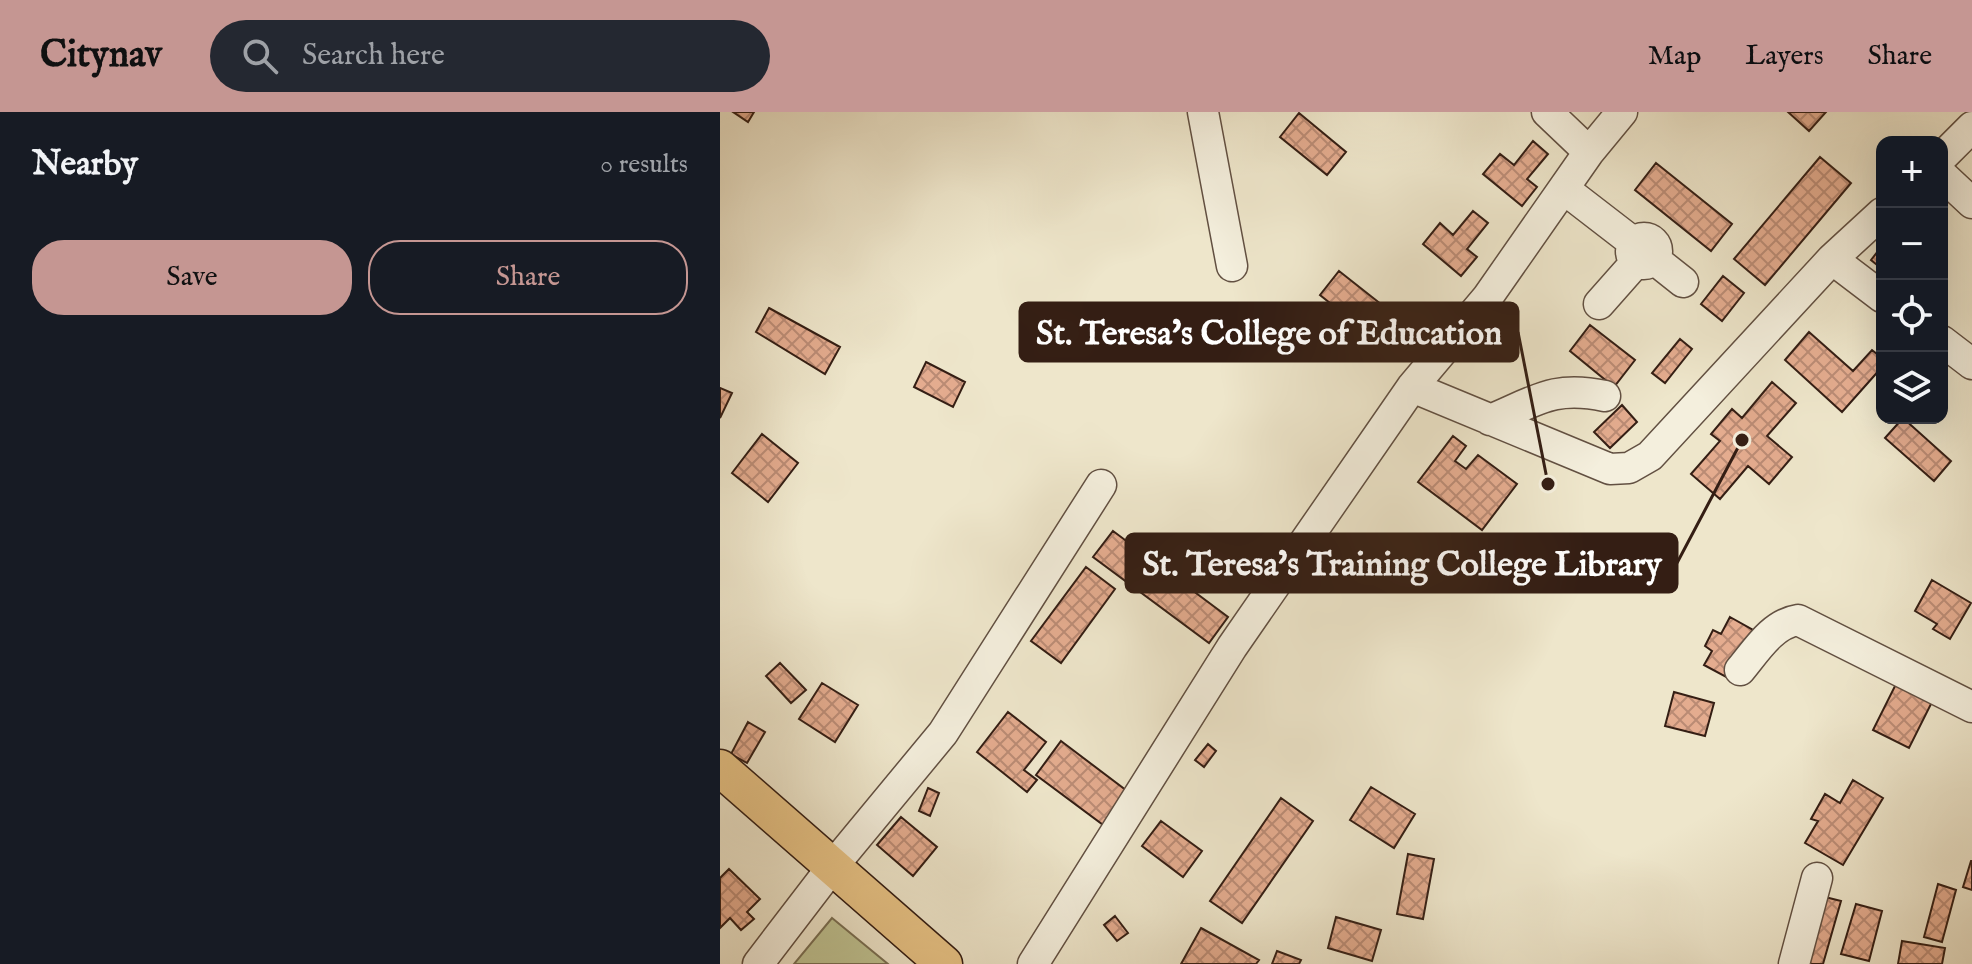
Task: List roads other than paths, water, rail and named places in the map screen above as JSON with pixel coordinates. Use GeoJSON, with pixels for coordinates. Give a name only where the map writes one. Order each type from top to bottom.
{"type":"FeatureCollection","features":[{"type":"Feature","properties":{"kind":"main road"},"geometry":{"type":"LineString","coordinates":[[720,768],[944,964]]}},
{"type":"Feature","properties":{"kind":"street"},"geometry":{"type":"LineString","coordinates":[[1203,112],[1232,266]]}},
{"type":"Feature","properties":{"kind":"street"},"geometry":{"type":"LineString","coordinates":[[1033,964],[1232,647],[1412,387],[1487,298],[1589,152],[1622,112]]}},
{"type":"Feature","properties":{"kind":"street"},"geometry":{"type":"LineString","coordinates":[[1551,113],[1589,152]]}},
{"type":"Feature","properties":{"kind":"street"},"geometry":{"type":"LineString","coordinates":[[1948,151],[1972,127]]}},
{"type":"Feature","properties":{"kind":"street"},"geometry":{"type":"LineString","coordinates":[[1948,181],[1972,203]]}},
{"type":"Feature","properties":{"kind":"street"},"geometry":{"type":"LineString","coordinates":[[1564,189],[1649,246],[1683,282]]}},
{"type":"Feature","properties":{"kind":"street"},"geometry":{"type":"LineString","coordinates":[[1412,387],[1610,469],[1629,468],[1650,456],[1832,259],[1876,219]]}},
{"type":"Feature","properties":{"kind":"street"},"geometry":{"type":"LineString","coordinates":[[1599,304],[1649,246]]}},
{"type":"Feature","properties":{"kind":"street"},"geometry":{"type":"LineString","coordinates":[[1832,259],[1876,292]]}},
{"type":"Feature","properties":{"kind":"street"},"geometry":{"type":"LineString","coordinates":[[1948,346],[1972,364]]}},
{"type":"Feature","properties":{"kind":"street"},"geometry":{"type":"LineString","coordinates":[[1490,420],[1556,392],[1577,390],[1605,396]]}},
{"type":"Feature","properties":{"kind":"street"},"geometry":{"type":"LineString","coordinates":[[758,964],[833,866],[943,733],[1101,485]]}},
{"type":"Feature","properties":{"kind":"street"},"geometry":{"type":"LineString","coordinates":[[1740,670],[1771,634],[1786,622],[1798,620],[1972,707]]}},
{"type":"Feature","properties":{"kind":"street"},"geometry":{"type":"LineString","coordinates":[[1794,964],[1817,878]]}},
{"type":"Feature","properties":{"kind":"place","name":"St. Teresa's Training College Library"},"geometry":{"type":"Point","coordinates":[1742,440]}},
{"type":"Feature","properties":{"kind":"place","name":"St. Teresa's College of Education"},"geometry":{"type":"Point","coordinates":[1548,484]}}]}
